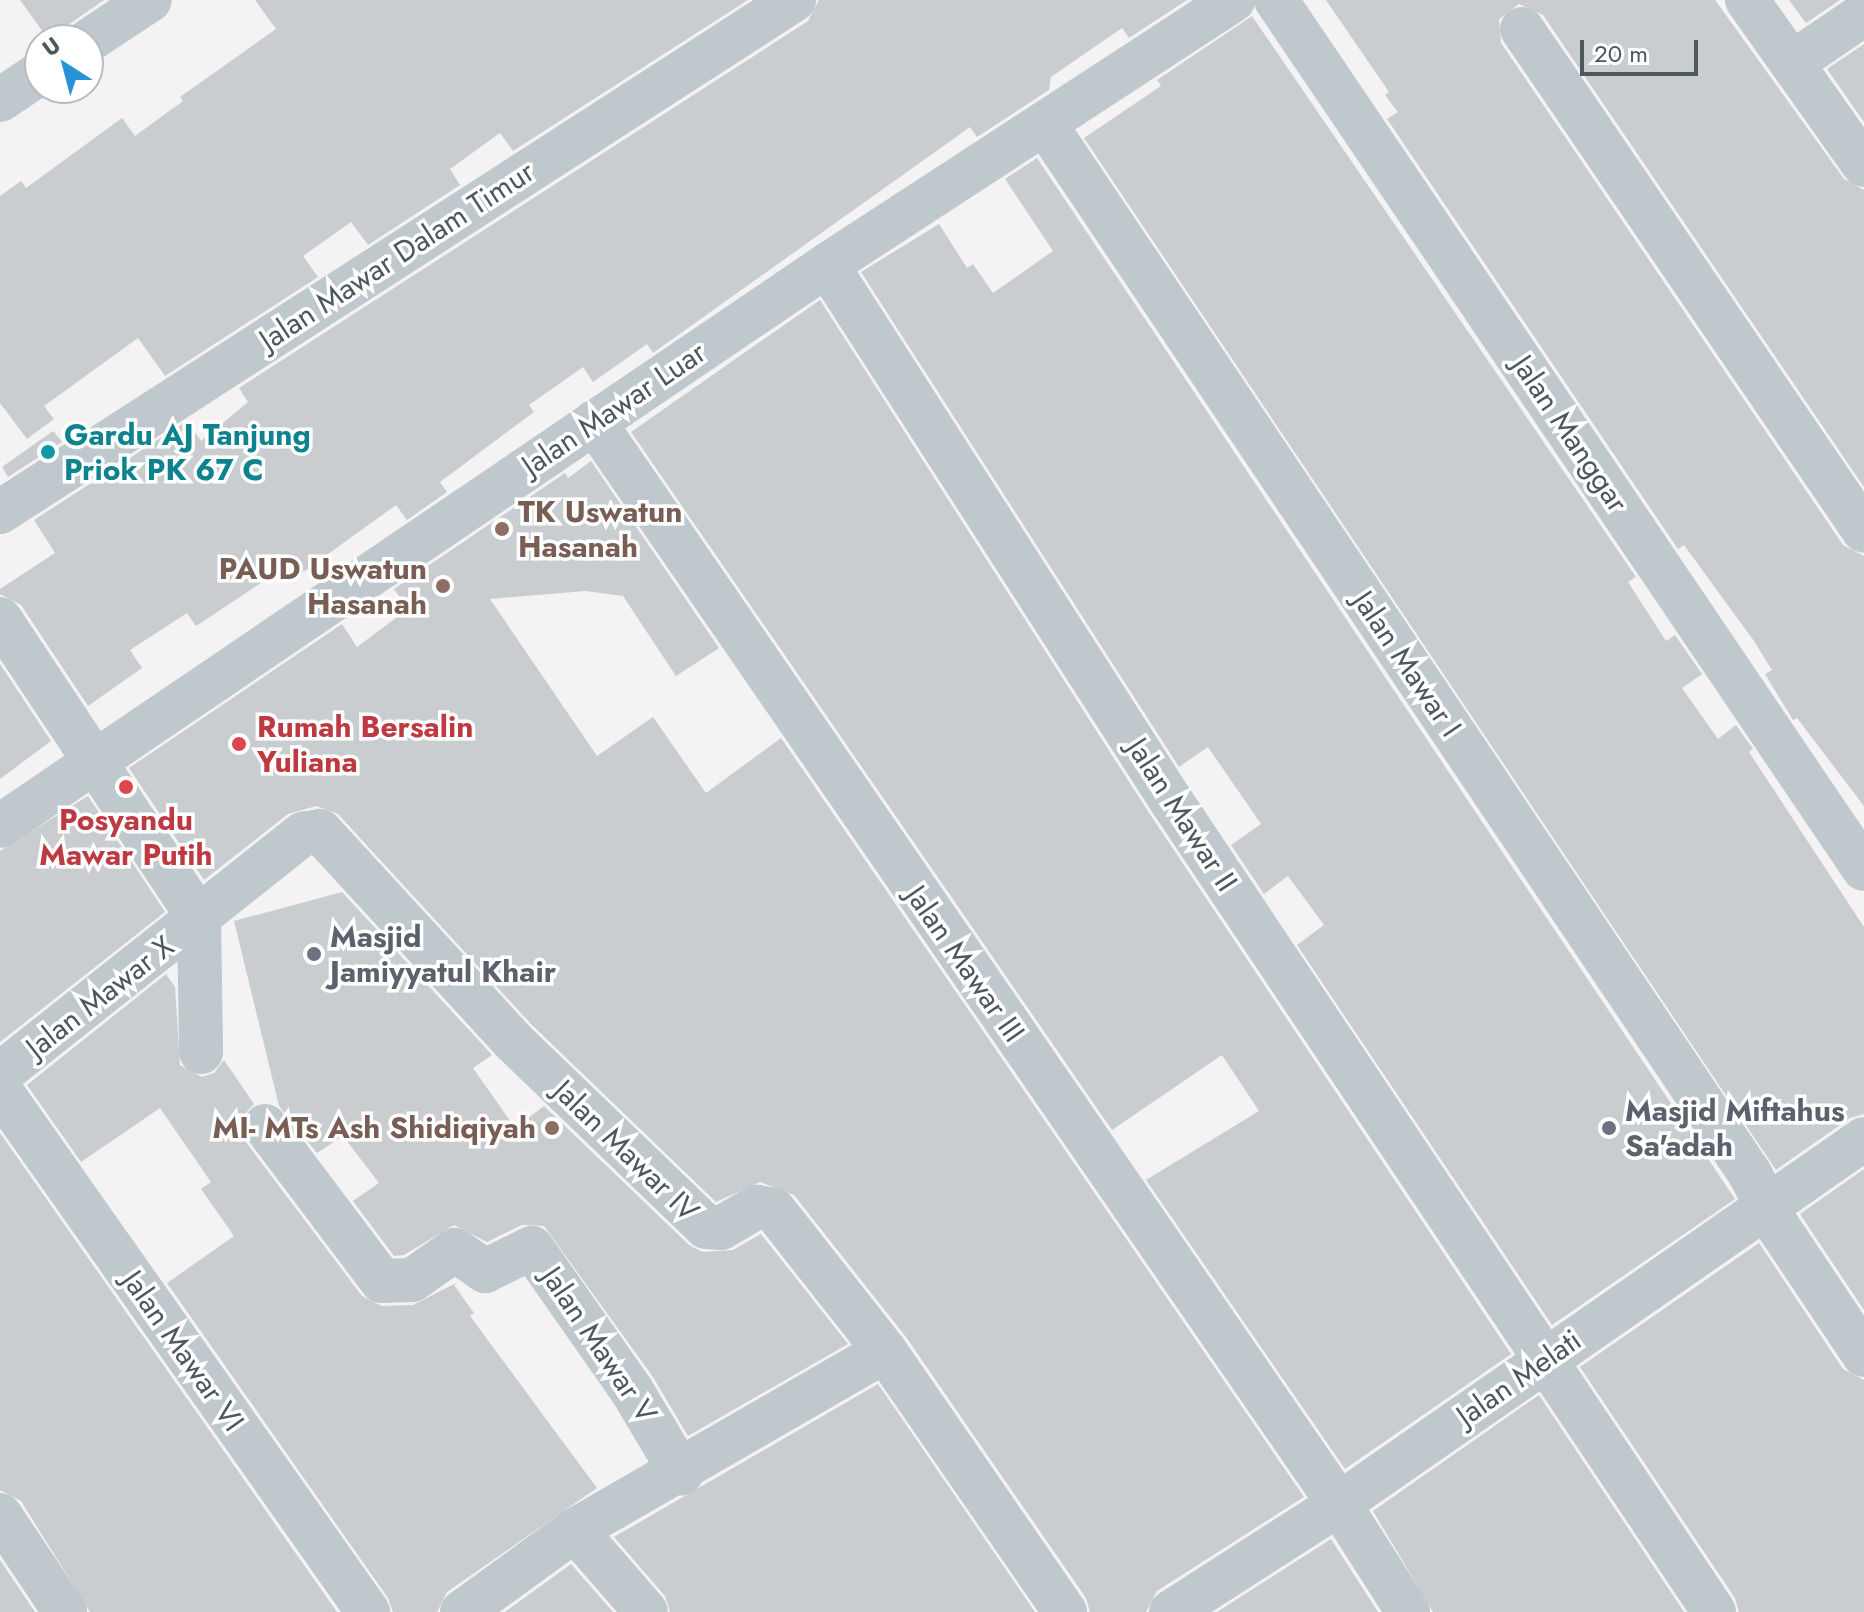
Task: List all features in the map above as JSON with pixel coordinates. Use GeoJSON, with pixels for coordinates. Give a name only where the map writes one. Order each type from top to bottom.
{"type":"FeatureCollection","features":[{"type":"Feature","properties":{"kind":"street"},"geometry":{"type":"LineString","coordinates":[[104,30],[150,0]]}},
{"type":"Feature","properties":{"kind":"street","name":"Jalan Mawar Dalam Timur"},"geometry":{"type":"LineString","coordinates":[[0,512],[794,0]]}},
{"type":"Feature","properties":{"kind":"street","name":"Jalan Mawar Luar"},"geometry":{"type":"LineString","coordinates":[[0,826],[827,265],[1233,0]]}},
{"type":"Feature","properties":{"kind":"street","name":"Jalan Manggar"},"geometry":{"type":"LineString","coordinates":[[1276,0],[1864,869]]}},
{"type":"Feature","properties":{"kind":"street"},"geometry":{"type":"LineString","coordinates":[[1747,0],[1864,165]]}},
{"type":"Feature","properties":{"kind":"street"},"geometry":{"type":"LineString","coordinates":[[1792,63],[1864,14]]}},
{"type":"Feature","properties":{"kind":"street"},"geometry":{"type":"LineString","coordinates":[[1522,29],[1864,531]]}},
{"type":"Feature","properties":{"kind":"street"},"geometry":{"type":"LineString","coordinates":[[0,100],[24,84]]}},
{"type":"Feature","properties":{"kind":"street","name":"Jalan Mawar I"},"geometry":{"type":"LineString","coordinates":[[1045,124],[1864,1355]]}},
{"type":"Feature","properties":{"kind":"street","name":"Jalan Mawar II"},"geometry":{"type":"LineString","coordinates":[[827,265],[1170,799],[1714,1612]]}},
{"type":"Feature","properties":{"kind":"street","name":"Jalan Mawar III"},"geometry":{"type":"LineString","coordinates":[[594,422],[1339,1504],[1408,1612]]}},
{"type":"Feature","properties":{"kind":"street","name":"Jalan Mawar X"},"geometry":{"type":"LineString","coordinates":[[0,619],[199,918]]}},
{"type":"Feature","properties":{"kind":"street","name":"Jalan Mawar X"},"geometry":{"type":"LineString","coordinates":[[0,1074],[303,834],[320,831]]}},
{"type":"Feature","properties":{"kind":"street","name":"Jalan Mawar IV"},"geometry":{"type":"LineString","coordinates":[[320,831],[513,1041],[630,1158],[712,1231],[757,1207],[774,1210],[885,1351],[1065,1612]]}},
{"type":"Feature","properties":{"kind":"street"},"geometry":{"type":"LineString","coordinates":[[199,918],[201,1052]]}},
{"type":"Feature","properties":{"kind":"street","name":"Jalan Mawar VI"},"geometry":{"type":"LineString","coordinates":[[0,1090],[368,1612]]}},
{"type":"Feature","properties":{"kind":"street","name":"Jalan Mawar V"},"geometry":{"type":"LineString","coordinates":[[265,1126],[382,1281],[412,1280],[455,1250],[485,1271],[532,1248],[632,1391],[681,1473]]}},
{"type":"Feature","properties":{"kind":"street","name":"Jalan Melati"},"geometry":{"type":"LineString","coordinates":[[1171,1612],[1339,1504],[1864,1139]]}},
{"type":"Feature","properties":{"kind":"street"},"geometry":{"type":"LineString","coordinates":[[462,1612],[575,1530],[681,1473],[885,1351]]}},
{"type":"Feature","properties":{"kind":"street"},"geometry":{"type":"LineString","coordinates":[[0,1515],[65,1612]]}},
{"type":"Feature","properties":{"kind":"street"},"geometry":{"type":"LineString","coordinates":[[575,1530],[646,1612]]}},
{"type":"Feature","properties":{"kind":"building"},"geometry":{"type":"Polygon","coordinates":[[[20,0],[104,0],[70,24],[37,24],[20,0]]]}},
{"type":"Feature","properties":{"kind":"building"},"geometry":{"type":"Polygon","coordinates":[[[255,0],[748,0],[513,151],[500,133],[450,169],[460,185],[368,245],[351,222],[303,256],[318,277],[165,376],[138,338],[44,406],[54,419],[27,439],[0,403],[0,196],[21,181],[26,188],[122,118],[135,136],[183,101],[180,97],[276,29],[255,0]]]}},
{"type":"Feature","properties":{"kind":"building"},"geometry":{"type":"Polygon","coordinates":[[[819,0],[1187,0],[1129,38],[1122,28],[1051,77],[1049,90],[977,137],[970,127],[653,353],[647,344],[593,382],[583,367],[529,405],[534,412],[440,482],[447,492],[407,520],[396,505],[299,575],[291,563],[196,626],[187,613],[130,650],[142,668],[88,706],[21,605],[0,594],[0,589],[55,553],[34,520],[187,421],[201,441],[248,402],[239,388],[808,21],[819,0]]]}},
{"type":"Feature","properties":{"kind":"building"},"geometry":{"type":"Polygon","coordinates":[[[1326,0],[1715,0],[1844,179],[1864,190],[1864,487],[1543,15],[1519,4],[1499,19],[1501,43],[1843,545],[1864,556],[1864,806],[1797,718],[1793,720],[1765,674],[1772,670],[1754,641],[1684,545],[1678,549],[1387,119],[1398,112],[1385,95],[1389,92],[1326,0]]]}},
{"type":"Feature","properties":{"kind":"building"},"geometry":{"type":"Polygon","coordinates":[[[1789,0],[1840,0],[1806,23],[1789,0]]]}},
{"type":"Feature","properties":{"kind":"building"},"geometry":{"type":"Polygon","coordinates":[[[1252,16],[1636,577],[1628,582],[1666,641],[1675,635],[1702,674],[1682,688],[1718,739],[1736,725],[1753,749],[1749,752],[1864,927],[1864,1114],[1850,1118],[1776,1170],[1084,138],[1161,86],[1157,80],[1252,16]]]}},
{"type":"Feature","properties":{"kind":"building"},"geometry":{"type":"Polygon","coordinates":[[[1864,44],[1864,122],[1827,69],[1864,44]]]}},
{"type":"Feature","properties":{"kind":"building"},"geometry":{"type":"Polygon","coordinates":[[[1037,158],[1735,1199],[1552,1325],[1297,945],[1324,925],[1288,876],[1264,894],[1231,845],[1261,824],[1208,747],[1179,767],[861,272],[939,224],[967,268],[973,264],[993,293],[1053,251],[1005,179],[1037,158]]]}},
{"type":"Feature","properties":{"kind":"building"},"geometry":{"type":"Polygon","coordinates":[[[820,300],[1149,813],[1511,1354],[1345,1469],[1146,1180],[1259,1111],[1222,1055],[1112,1130],[631,432],[820,300]]]}},
{"type":"Feature","properties":{"kind":"building"},"geometry":{"type":"Polygon","coordinates":[[[53,431],[62,442],[8,477],[2,467],[53,431]]]}},
{"type":"Feature","properties":{"kind":"building"},"geometry":{"type":"Polygon","coordinates":[[[591,461],[719,648],[676,676],[623,596],[586,591],[490,599],[597,756],[653,717],[706,793],[781,738],[1304,1497],[1157,1591],[1146,1612],[1090,1612],[1086,1598],[906,1337],[794,1195],[760,1182],[716,1202],[531,1024],[338,814],[316,806],[288,814],[204,880],[129,768],[342,624],[357,647],[408,609],[394,589],[565,473],[568,478],[591,461]]]}},
{"type":"Feature","properties":{"kind":"building"},"geometry":{"type":"Polygon","coordinates":[[[0,664],[51,741],[0,779],[0,664]]]}},
{"type":"Feature","properties":{"kind":"building"},"geometry":{"type":"Polygon","coordinates":[[[88,796],[165,912],[0,1042],[0,851],[88,796]]]}},
{"type":"Feature","properties":{"kind":"building"},"geometry":{"type":"Polygon","coordinates":[[[342,892],[492,1055],[473,1068],[515,1128],[544,1106],[689,1245],[703,1252],[733,1250],[761,1234],[848,1344],[688,1436],[653,1377],[544,1226],[522,1225],[487,1242],[454,1225],[404,1255],[394,1256],[353,1201],[379,1183],[343,1136],[317,1153],[279,1106],[234,921],[342,892]]]}},
{"type":"Feature","properties":{"kind":"building"},"geometry":{"type":"Polygon","coordinates":[[[166,974],[175,987],[180,1065],[202,1077],[214,1073],[224,1060],[254,1104],[242,1117],[245,1141],[362,1296],[382,1306],[413,1305],[458,1282],[454,1285],[474,1313],[470,1316],[597,1488],[447,1592],[437,1612],[393,1612],[388,1598],[167,1283],[234,1236],[201,1189],[211,1182],[160,1108],[81,1162],[27,1085],[166,974]]]}},
{"type":"Feature","properties":{"kind":"building"},"geometry":{"type":"Polygon","coordinates":[[[0,1133],[337,1612],[90,1612],[21,1501],[0,1490],[0,1133]]]}},
{"type":"Feature","properties":{"kind":"building"},"geometry":{"type":"Polygon","coordinates":[[[1864,1169],[1864,1310],[1800,1214],[1864,1169]]]}},
{"type":"Feature","properties":{"kind":"building"},"geometry":{"type":"Polygon","coordinates":[[[1759,1243],[1843,1369],[1864,1380],[1864,1612],[1739,1612],[1735,1598],[1580,1367],[1759,1243]]]}},
{"type":"Feature","properties":{"kind":"building"},"geometry":{"type":"Polygon","coordinates":[[[878,1384],[1035,1612],[670,1612],[665,1596],[614,1537],[878,1384]]]}},
{"type":"Feature","properties":{"kind":"building"},"geometry":{"type":"Polygon","coordinates":[[[1539,1395],[1684,1612],[1433,1612],[1373,1511],[1539,1395]]]}},
{"type":"Feature","properties":{"kind":"building"},"geometry":{"type":"Polygon","coordinates":[[[1331,1539],[1378,1612],[1217,1612],[1331,1539]]]}},
{"type":"Feature","properties":{"kind":"building"},"geometry":{"type":"Polygon","coordinates":[[[0,1560],[35,1612],[0,1612],[0,1560]]]}},
{"type":"Feature","properties":{"kind":"building"},"geometry":{"type":"Polygon","coordinates":[[[571,1564],[613,1612],[505,1612],[571,1564]]]}},
{"type":"Feature","properties":{"kind":"place","name":"Gardu AJ Tanjung Priok PK 67 C"},"geometry":{"type":"Point","coordinates":[48,452]}},
{"type":"Feature","properties":{"kind":"place","name":"TK Uswatun Hasanah"},"geometry":{"type":"Point","coordinates":[502,529]}},
{"type":"Feature","properties":{"kind":"place","name":"PAUD Uswatun Hasanah"},"geometry":{"type":"Point","coordinates":[443,586]}},
{"type":"Feature","properties":{"kind":"place","name":"Rumah Bersalin Yuliana"},"geometry":{"type":"Point","coordinates":[239,744]}},
{"type":"Feature","properties":{"kind":"place","name":"Posyandu Mawar Putih"},"geometry":{"type":"Point","coordinates":[126,787]}},
{"type":"Feature","properties":{"kind":"place","name":"Masjid Jamiyyatul Khair"},"geometry":{"type":"Point","coordinates":[314,954]}},
{"type":"Feature","properties":{"kind":"place","name":"MI- MTs Ash Shidiqiyah"},"geometry":{"type":"Point","coordinates":[552,1128]}},
{"type":"Feature","properties":{"kind":"place","name":"Masjid Miftahus Sa'adah"},"geometry":{"type":"Point","coordinates":[1609,1128]}}]}
